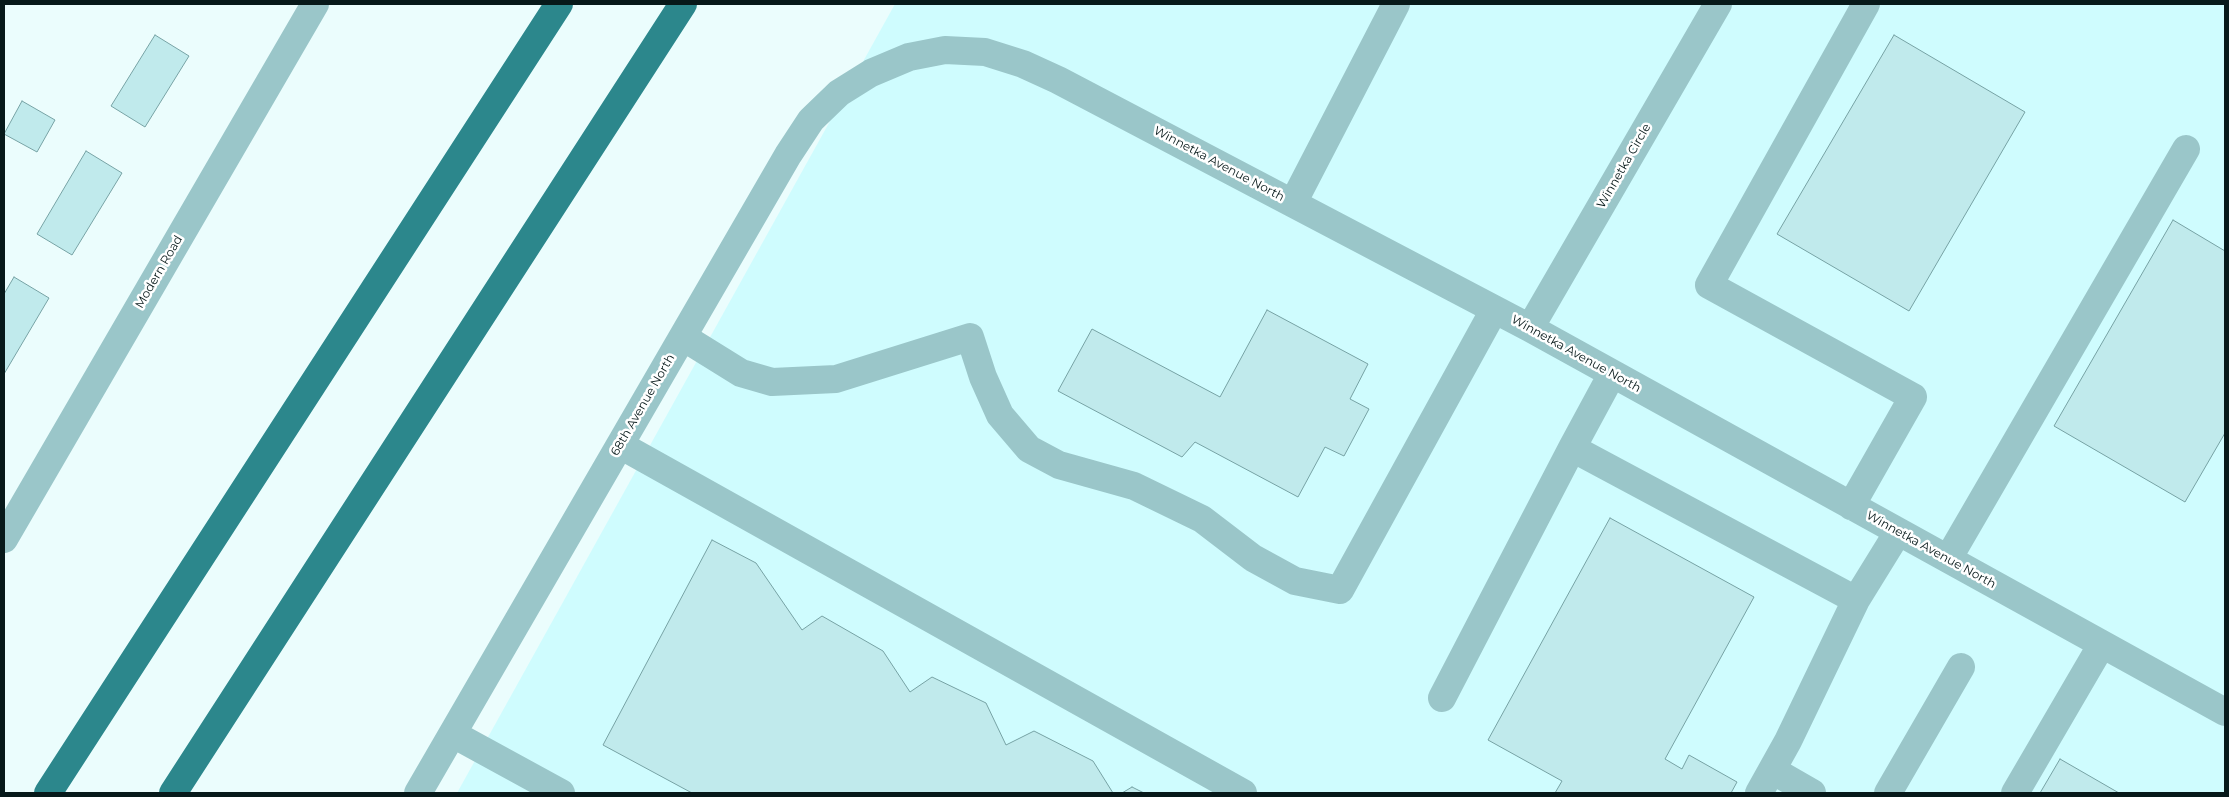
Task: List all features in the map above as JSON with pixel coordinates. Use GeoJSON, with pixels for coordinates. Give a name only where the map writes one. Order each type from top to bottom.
{"type":"FeatureCollection","features":[{"type":"Feature","properties":{"kind":"highway"},"geometry":{"type":"LineString","coordinates":[[48,793],[559,4]]}},
{"type":"Feature","properties":{"kind":"highway"},"geometry":{"type":"LineString","coordinates":[[173,793],[683,4]]}},
{"type":"Feature","properties":{"kind":"street","name":"Modern Road"},"geometry":{"type":"LineString","coordinates":[[4,539],[314,4]]}},
{"type":"Feature","properties":{"kind":"street"},"geometry":{"type":"LineString","coordinates":[[1293,203],[1396,4]]}},
{"type":"Feature","properties":{"kind":"street","name":"Winnetka Circle"},"geometry":{"type":"LineString","coordinates":[[1530,328],[1718,4]]}},
{"type":"Feature","properties":{"kind":"street"},"geometry":{"type":"LineString","coordinates":[[1851,506],[1914,397],[1709,285],[1866,4]]}},
{"type":"Feature","properties":{"kind":"street","name":"Winnetka Avenue North"},"geometry":{"type":"LineString","coordinates":[[910,57],[945,50],[984,52],[1023,64],[1058,80],[1530,328],[2225,712]]}},
{"type":"Feature","properties":{"kind":"street","name":"68th Avenue North"},"geometry":{"type":"LineString","coordinates":[[418,793],[788,155],[811,120],[847,88],[872,73],[910,57]]}},
{"type":"Feature","properties":{"kind":"street"},"geometry":{"type":"LineString","coordinates":[[1948,559],[2186,149]]}},
{"type":"Feature","properties":{"kind":"street"},"geometry":{"type":"LineString","coordinates":[[683,337],[741,373],[772,382],[836,379],[970,337],[983,377],[1000,415],[1029,449],[1058,465],[1134,486],[1202,519],[1253,558],[1295,581],[1340,590],[1494,310]]}},
{"type":"Feature","properties":{"kind":"street"},"geometry":{"type":"LineString","coordinates":[[1442,698],[1612,374]]}},
{"type":"Feature","properties":{"kind":"street"},"geometry":{"type":"LineString","coordinates":[[620,445],[1243,793]]}},
{"type":"Feature","properties":{"kind":"street"},"geometry":{"type":"LineString","coordinates":[[1572,448],[1856,600]]}},
{"type":"Feature","properties":{"kind":"street"},"geometry":{"type":"LineString","coordinates":[[1812,793],[1765,782],[1856,600],[1898,532]]}},
{"type":"Feature","properties":{"kind":"street"},"geometry":{"type":"LineString","coordinates":[[2015,793],[2102,644]]}},
{"type":"Feature","properties":{"kind":"street"},"geometry":{"type":"LineString","coordinates":[[1888,793],[1961,667]]}},
{"type":"Feature","properties":{"kind":"street"},"geometry":{"type":"LineString","coordinates":[[452,734],[561,793]]}},
{"type":"Feature","properties":{"kind":"shaded area"},"geometry":{"type":"Polygon","coordinates":[[[895,4],[2225,4],[2225,793],[457,793],[895,4]]]}},
{"type":"Feature","properties":{"kind":"building"},"geometry":{"type":"Polygon","coordinates":[[[155,35],[189,56],[145,127],[111,106],[155,35]]]}},
{"type":"Feature","properties":{"kind":"building"},"geometry":{"type":"Polygon","coordinates":[[[1894,35],[2025,112],[1909,311],[1777,234],[1894,35]]]}},
{"type":"Feature","properties":{"kind":"building"},"geometry":{"type":"Polygon","coordinates":[[[22,101],[55,120],[37,152],[4,134],[22,101]]]}},
{"type":"Feature","properties":{"kind":"building"},"geometry":{"type":"Polygon","coordinates":[[[86,151],[122,173],[72,255],[37,234],[86,151]]]}},
{"type":"Feature","properties":{"kind":"building"},"geometry":{"type":"Polygon","coordinates":[[[2173,220],[2225,251],[2225,433],[2185,502],[2054,426],[2173,220]]]}},
{"type":"Feature","properties":{"kind":"building"},"geometry":{"type":"Polygon","coordinates":[[[14,277],[49,298],[4,374],[4,294],[14,277]]]}},
{"type":"Feature","properties":{"kind":"building"},"geometry":{"type":"Polygon","coordinates":[[[1267,310],[1368,364],[1350,399],[1369,409],[1344,456],[1325,447],[1298,497],[1195,442],[1182,457],[1058,391],[1092,329],[1220,397],[1267,310]]]}},
{"type":"Feature","properties":{"kind":"building"},"geometry":{"type":"Polygon","coordinates":[[[1610,518],[1754,597],[1665,759],[1682,769],[1689,755],[1737,782],[1731,793],[1555,793],[1562,781],[1488,740],[1610,518]]]}},
{"type":"Feature","properties":{"kind":"building"},"geometry":{"type":"Polygon","coordinates":[[[712,540],[756,563],[802,630],[822,616],[883,651],[910,692],[932,677],[986,703],[1006,745],[1034,731],[1093,761],[1113,793],[692,793],[603,745],[712,540]]]}},
{"type":"Feature","properties":{"kind":"building"},"geometry":{"type":"Polygon","coordinates":[[[2060,759],[2119,793],[2040,793],[2060,759]]]}},
{"type":"Feature","properties":{"kind":"building"},"geometry":{"type":"Polygon","coordinates":[[[1132,787],[1144,793],[1122,793],[1132,787]]]}}]}
